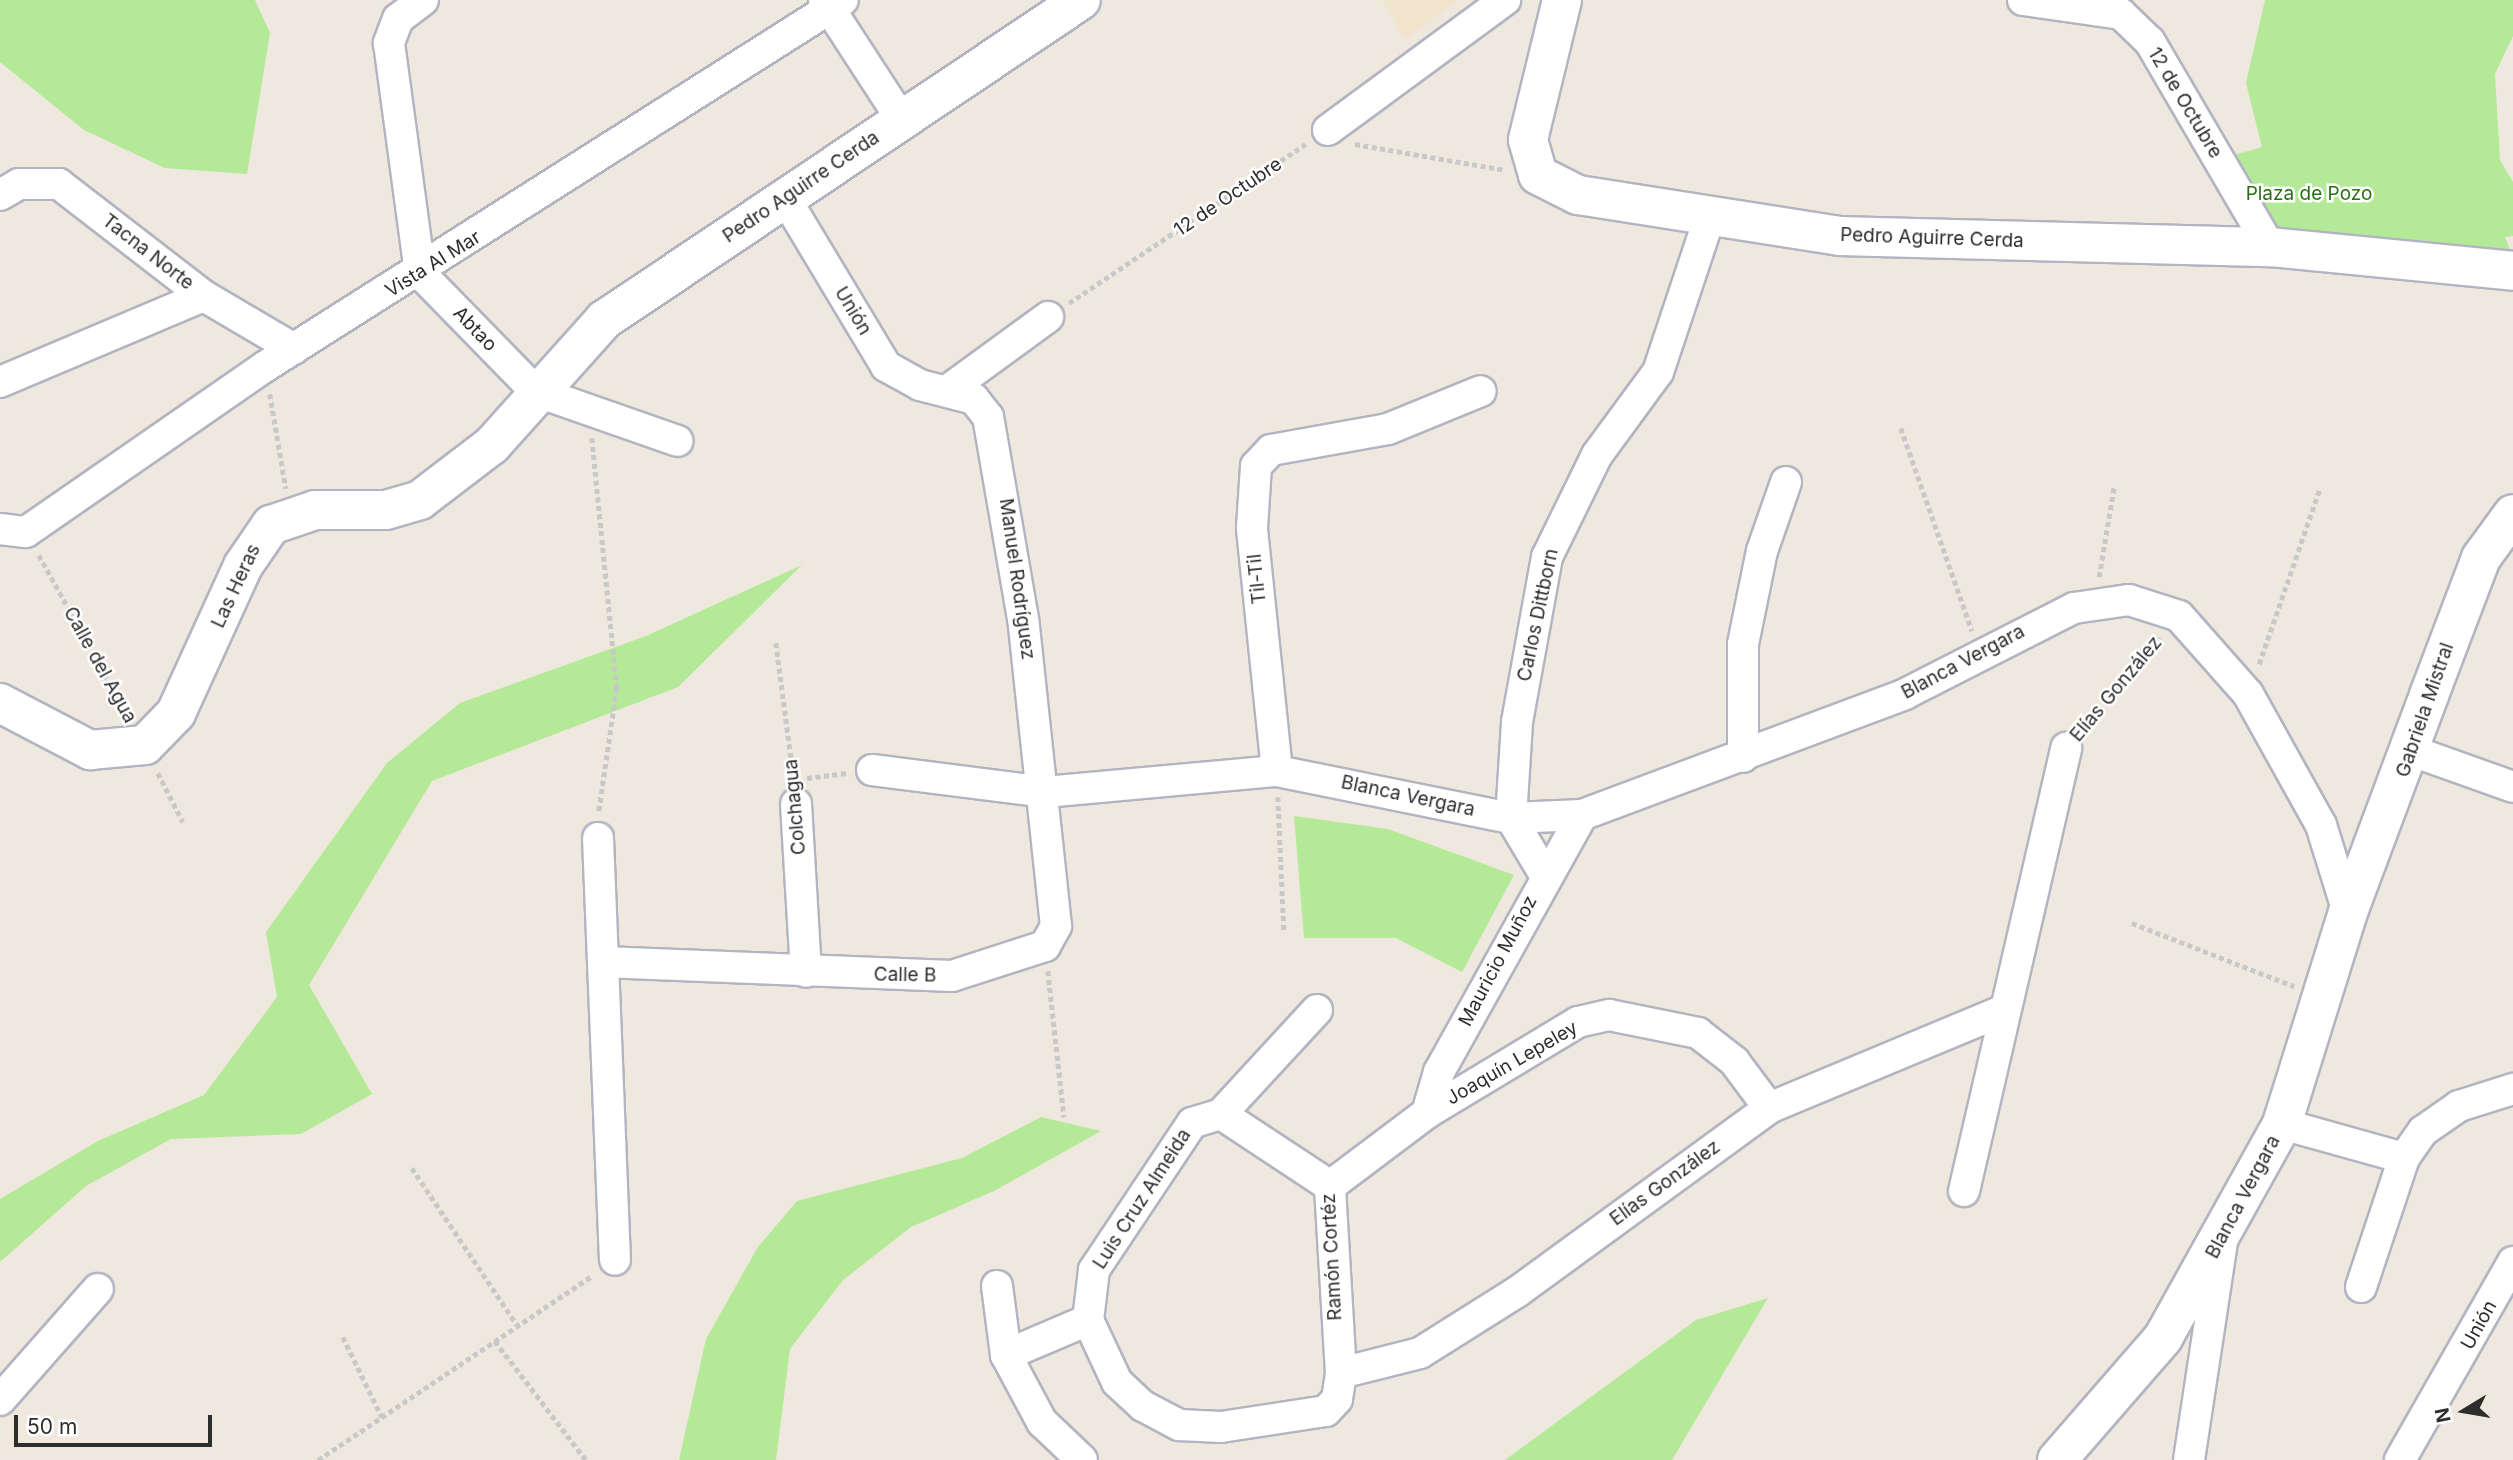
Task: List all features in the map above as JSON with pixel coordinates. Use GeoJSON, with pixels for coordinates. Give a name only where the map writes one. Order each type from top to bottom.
{"type":"FeatureCollection","features":[{"type":"Feature","properties":{"kind":"street"},"geometry":{"type":"LineString","coordinates":[[420,273],[396,117],[389,43],[398,19],[423,0]]}},
{"type":"Feature","properties":{"kind":"street","name":"Pedro Aguirre Cerda"},"geometry":{"type":"LineString","coordinates":[[535,391],[604,320],[1081,0]]}},
{"type":"Feature","properties":{"kind":"street"},"geometry":{"type":"LineString","coordinates":[[1328,130],[1505,0]]}},
{"type":"Feature","properties":{"kind":"street"},"geometry":{"type":"LineString","coordinates":[[1538,175],[1528,140],[1562,0]]}},
{"type":"Feature","properties":{"kind":"street","name":"12 de Octubre"},"geometry":{"type":"LineString","coordinates":[[2023,0],[2123,7],[2150,42],[2270,247]]}},
{"type":"Feature","properties":{"kind":"street"},"geometry":{"type":"LineString","coordinates":[[833,3],[902,120]]}},
{"type":"Feature","properties":{"kind":"street","name":"Vista Al Mar"},"geometry":{"type":"LineString","coordinates":[[13,531],[266,366],[420,273],[833,3]]}},
{"type":"Feature","properties":{"kind":"street","name":"Pedro Aguirre Cerda"},"geometry":{"type":"LineString","coordinates":[[1538,175],[1578,195],[1839,236],[2270,247],[2489,274],[2513,271]]}},
{"type":"Feature","properties":{"kind":"street","name":"Tacna Norte"},"geometry":{"type":"LineString","coordinates":[[0,195],[30,182],[59,184],[204,296],[295,349]]}},
{"type":"Feature","properties":{"kind":"street","name":"Unión"},"geometry":{"type":"LineString","coordinates":[[785,198],[886,366],[920,385],[948,390]]}},
{"type":"Feature","properties":{"kind":"street","name":"Carlos Dittborn"},"geometry":{"type":"LineString","coordinates":[[1511,818],[1517,722],[1547,556],[1597,455],[1658,372],[1710,216]]}},
{"type":"Feature","properties":{"kind":"street","name":"Abtao"},"geometry":{"type":"LineString","coordinates":[[420,273],[535,391],[678,441]]}},
{"type":"Feature","properties":{"kind":"street"},"geometry":{"type":"LineString","coordinates":[[0,382],[204,296]]}},
{"type":"Feature","properties":{"kind":"street"},"geometry":{"type":"LineString","coordinates":[[948,390],[1048,317]]}},
{"type":"Feature","properties":{"kind":"street","name":"Manuel Rodríguez"},"geometry":{"type":"LineString","coordinates":[[948,390],[974,399],[997,442],[1045,792]]}},
{"type":"Feature","properties":{"kind":"street"},"geometry":{"type":"LineString","coordinates":[[290,514],[386,510],[420,500],[492,445],[535,391]]}},
{"type":"Feature","properties":{"kind":"street","name":"Til-Til"},"geometry":{"type":"LineString","coordinates":[[1277,771],[1252,528],[1256,467],[1271,450],[1388,429],[1481,391]]}},
{"type":"Feature","properties":{"kind":"street"},"geometry":{"type":"LineString","coordinates":[[1743,757],[1743,644],[1762,551],[1786,482]]}},
{"type":"Feature","properties":{"kind":"street","name":"Las Heras"},"geometry":{"type":"LineString","coordinates":[[145,745],[169,723],[195,679],[257,540],[290,514]]}},
{"type":"Feature","properties":{"kind":"street","name":"Gabriela Mistral"},"geometry":{"type":"LineString","coordinates":[[2348,912],[2412,751],[2481,558],[2513,514]]}},
{"type":"Feature","properties":{"kind":"street","name":"Blanca Vergara"},"geometry":{"type":"LineString","coordinates":[[872,770],[1045,792],[1277,771],[1511,818],[1582,815],[1743,757],[1905,694],[1980,651],[2099,603],[2142,602],[2179,616],[2248,694],[2321,825],[2348,912],[2282,1124],[2222,1241],[2164,1338],[2057,1460]]}},
{"type":"Feature","properties":{"kind":"street"},"geometry":{"type":"LineString","coordinates":[[0,703],[90,750],[145,745]]}},
{"type":"Feature","properties":{"kind":"street","name":"Elías González"},"geometry":{"type":"LineString","coordinates":[[1964,1191],[2002,1011],[2066,748]]}},
{"type":"Feature","properties":{"kind":"street"},"geometry":{"type":"LineString","coordinates":[[2412,751],[2513,787]]}},
{"type":"Feature","properties":{"kind":"street","name":"Colchagua"},"geometry":{"type":"LineString","coordinates":[[795,792],[806,972]]}},
{"type":"Feature","properties":{"kind":"street"},"geometry":{"type":"LineString","coordinates":[[1045,792],[1056,926],[1045,946]]}},
{"type":"Feature","properties":{"kind":"street","name":"Mauricio Muñoz"},"geometry":{"type":"LineString","coordinates":[[1427,1113],[1439,1072],[1545,875],[1582,815]]}},
{"type":"Feature","properties":{"kind":"street"},"geometry":{"type":"LineString","coordinates":[[1511,818],[1545,875]]}},
{"type":"Feature","properties":{"kind":"street"},"geometry":{"type":"LineString","coordinates":[[598,838],[615,1260]]}},
{"type":"Feature","properties":{"kind":"street","name":"Calle B"},"geometry":{"type":"LineString","coordinates":[[603,962],[806,972],[952,975],[1045,946]]}},
{"type":"Feature","properties":{"kind":"street","name":"Luis Cruz Almeida"},"geometry":{"type":"LineString","coordinates":[[1088,1320],[1094,1270],[1163,1160],[1192,1123],[1220,1114],[1317,1010]]}},
{"type":"Feature","properties":{"kind":"street","name":"Elías González"},"geometry":{"type":"LineString","coordinates":[[1340,1373],[1420,1353],[1517,1292],[1769,1108],[2002,1011]]}},
{"type":"Feature","properties":{"kind":"street","name":"Joaquín Lepeley"},"geometry":{"type":"LineString","coordinates":[[1330,1186],[1427,1113],[1578,1022],[1609,1015],[1698,1033],[1734,1061],[1769,1108]]}},
{"type":"Feature","properties":{"kind":"street"},"geometry":{"type":"LineString","coordinates":[[2361,1287],[2404,1158],[2423,1131],[2459,1106],[2513,1089]]}},
{"type":"Feature","properties":{"kind":"street","name":"Ramón Cortéz"},"geometry":{"type":"LineString","coordinates":[[1220,1114],[1330,1186],[1340,1373]]}},
{"type":"Feature","properties":{"kind":"street"},"geometry":{"type":"LineString","coordinates":[[2282,1124],[2404,1158]]}},
{"type":"Feature","properties":{"kind":"street"},"geometry":{"type":"LineString","coordinates":[[2189,1460],[2222,1241]]}},
{"type":"Feature","properties":{"kind":"street","name":"Unión"},"geometry":{"type":"LineString","coordinates":[[2400,1460],[2513,1262]]}},
{"type":"Feature","properties":{"kind":"street"},"geometry":{"type":"LineString","coordinates":[[997,1286],[1006,1355],[1042,1422],[1082,1460]]}},
{"type":"Feature","properties":{"kind":"street"},"geometry":{"type":"LineString","coordinates":[[0,1400],[98,1289]]}},
{"type":"Feature","properties":{"kind":"street"},"geometry":{"type":"LineString","coordinates":[[1006,1355],[1088,1320],[1117,1382],[1143,1406],[1179,1425],[1311,1417],[1337,1399],[1340,1373]]}},
{"type":"Feature","properties":{"kind":"path"},"geometry":{"type":"LineString","coordinates":[[1328,130],[1340,142],[1538,175]]}},
{"type":"Feature","properties":{"kind":"path","name":"12 de Octubre"},"geometry":{"type":"LineString","coordinates":[[1048,317],[1328,130]]}},
{"type":"Feature","properties":{"kind":"path"},"geometry":{"type":"LineString","coordinates":[[266,366],[290,514]]}},
{"type":"Feature","properties":{"kind":"path"},"geometry":{"type":"LineString","coordinates":[[589,410],[617,688],[598,838]]}},
{"type":"Feature","properties":{"kind":"path"},"geometry":{"type":"LineString","coordinates":[[1901,428],[1980,651]]}},
{"type":"Feature","properties":{"kind":"path"},"geometry":{"type":"LineString","coordinates":[[2099,561],[2114,486]]}},
{"type":"Feature","properties":{"kind":"path"},"geometry":{"type":"LineString","coordinates":[[2248,694],[2320,488]]}},
{"type":"Feature","properties":{"kind":"path","name":"Calle del Agua"},"geometry":{"type":"LineString","coordinates":[[13,531],[145,745],[183,822]]}},
{"type":"Feature","properties":{"kind":"path","name":"Elías González"},"geometry":{"type":"LineString","coordinates":[[2066,748],[2179,616]]}},
{"type":"Feature","properties":{"kind":"path","name":"Colchagua"},"geometry":{"type":"LineString","coordinates":[[776,643],[795,792]]}},
{"type":"Feature","properties":{"kind":"path"},"geometry":{"type":"LineString","coordinates":[[795,792],[872,770]]}},
{"type":"Feature","properties":{"kind":"path"},"geometry":{"type":"LineString","coordinates":[[1277,771],[1284,931]]}},
{"type":"Feature","properties":{"kind":"path"},"geometry":{"type":"LineString","coordinates":[[2132,923],[2320,996]]}},
{"type":"Feature","properties":{"kind":"path"},"geometry":{"type":"LineString","coordinates":[[1045,946],[1065,1117]]}},
{"type":"Feature","properties":{"kind":"path"},"geometry":{"type":"LineString","coordinates":[[412,1168],[517,1325]]}},
{"type":"Feature","properties":{"kind":"path"},"geometry":{"type":"LineString","coordinates":[[318,1460],[615,1260]]}},
{"type":"Feature","properties":{"kind":"path"},"geometry":{"type":"LineString","coordinates":[[343,1337],[382,1417]]}},
{"type":"Feature","properties":{"kind":"path"},"geometry":{"type":"LineString","coordinates":[[495,1340],[586,1460]]}},
{"type":"Feature","properties":{"kind":"shaded area"},"geometry":{"type":"Polygon","coordinates":[[[1382,0],[1459,0],[1405,40],[1382,0]]]}},
{"type":"Feature","properties":{"kind":"green space"},"geometry":{"type":"Polygon","coordinates":[[[0,0],[255,0],[270,33],[247,174],[165,168],[84,130],[0,62],[0,0]]]}},
{"type":"Feature","properties":{"kind":"green space","name":"Plaza de Pozo"},"geometry":{"type":"Polygon","coordinates":[[[2265,0],[2513,0],[2513,36],[2495,74],[2500,160],[2513,182],[2513,236],[2505,237],[2513,257],[2271,236],[2224,158],[2262,147],[2246,83],[2265,0]]]}},
{"type":"Feature","properties":{"kind":"green space"},"geometry":{"type":"Polygon","coordinates":[[[802,565],[678,687],[432,781],[309,985],[372,1094],[301,1134],[171,1139],[86,1186],[0,1262],[0,1199],[98,1141],[204,1095],[277,997],[266,932],[387,763],[460,703],[646,636],[802,565]]]}},
{"type":"Feature","properties":{"kind":"green space"},"geometry":{"type":"Polygon","coordinates":[[[1294,816],[1388,829],[1514,875],[1462,972],[1396,938],[1304,938],[1294,816]]]}},
{"type":"Feature","properties":{"kind":"green space"},"geometry":{"type":"Polygon","coordinates":[[[1041,1117],[1101,1131],[994,1191],[911,1227],[843,1280],[790,1349],[776,1460],[679,1460],[706,1339],[758,1247],[797,1201],[962,1158],[1041,1117]]]}},
{"type":"Feature","properties":{"kind":"green space"},"geometry":{"type":"Polygon","coordinates":[[[1768,1298],[1672,1460],[1505,1460],[1696,1320],[1768,1298]]]}}]}
